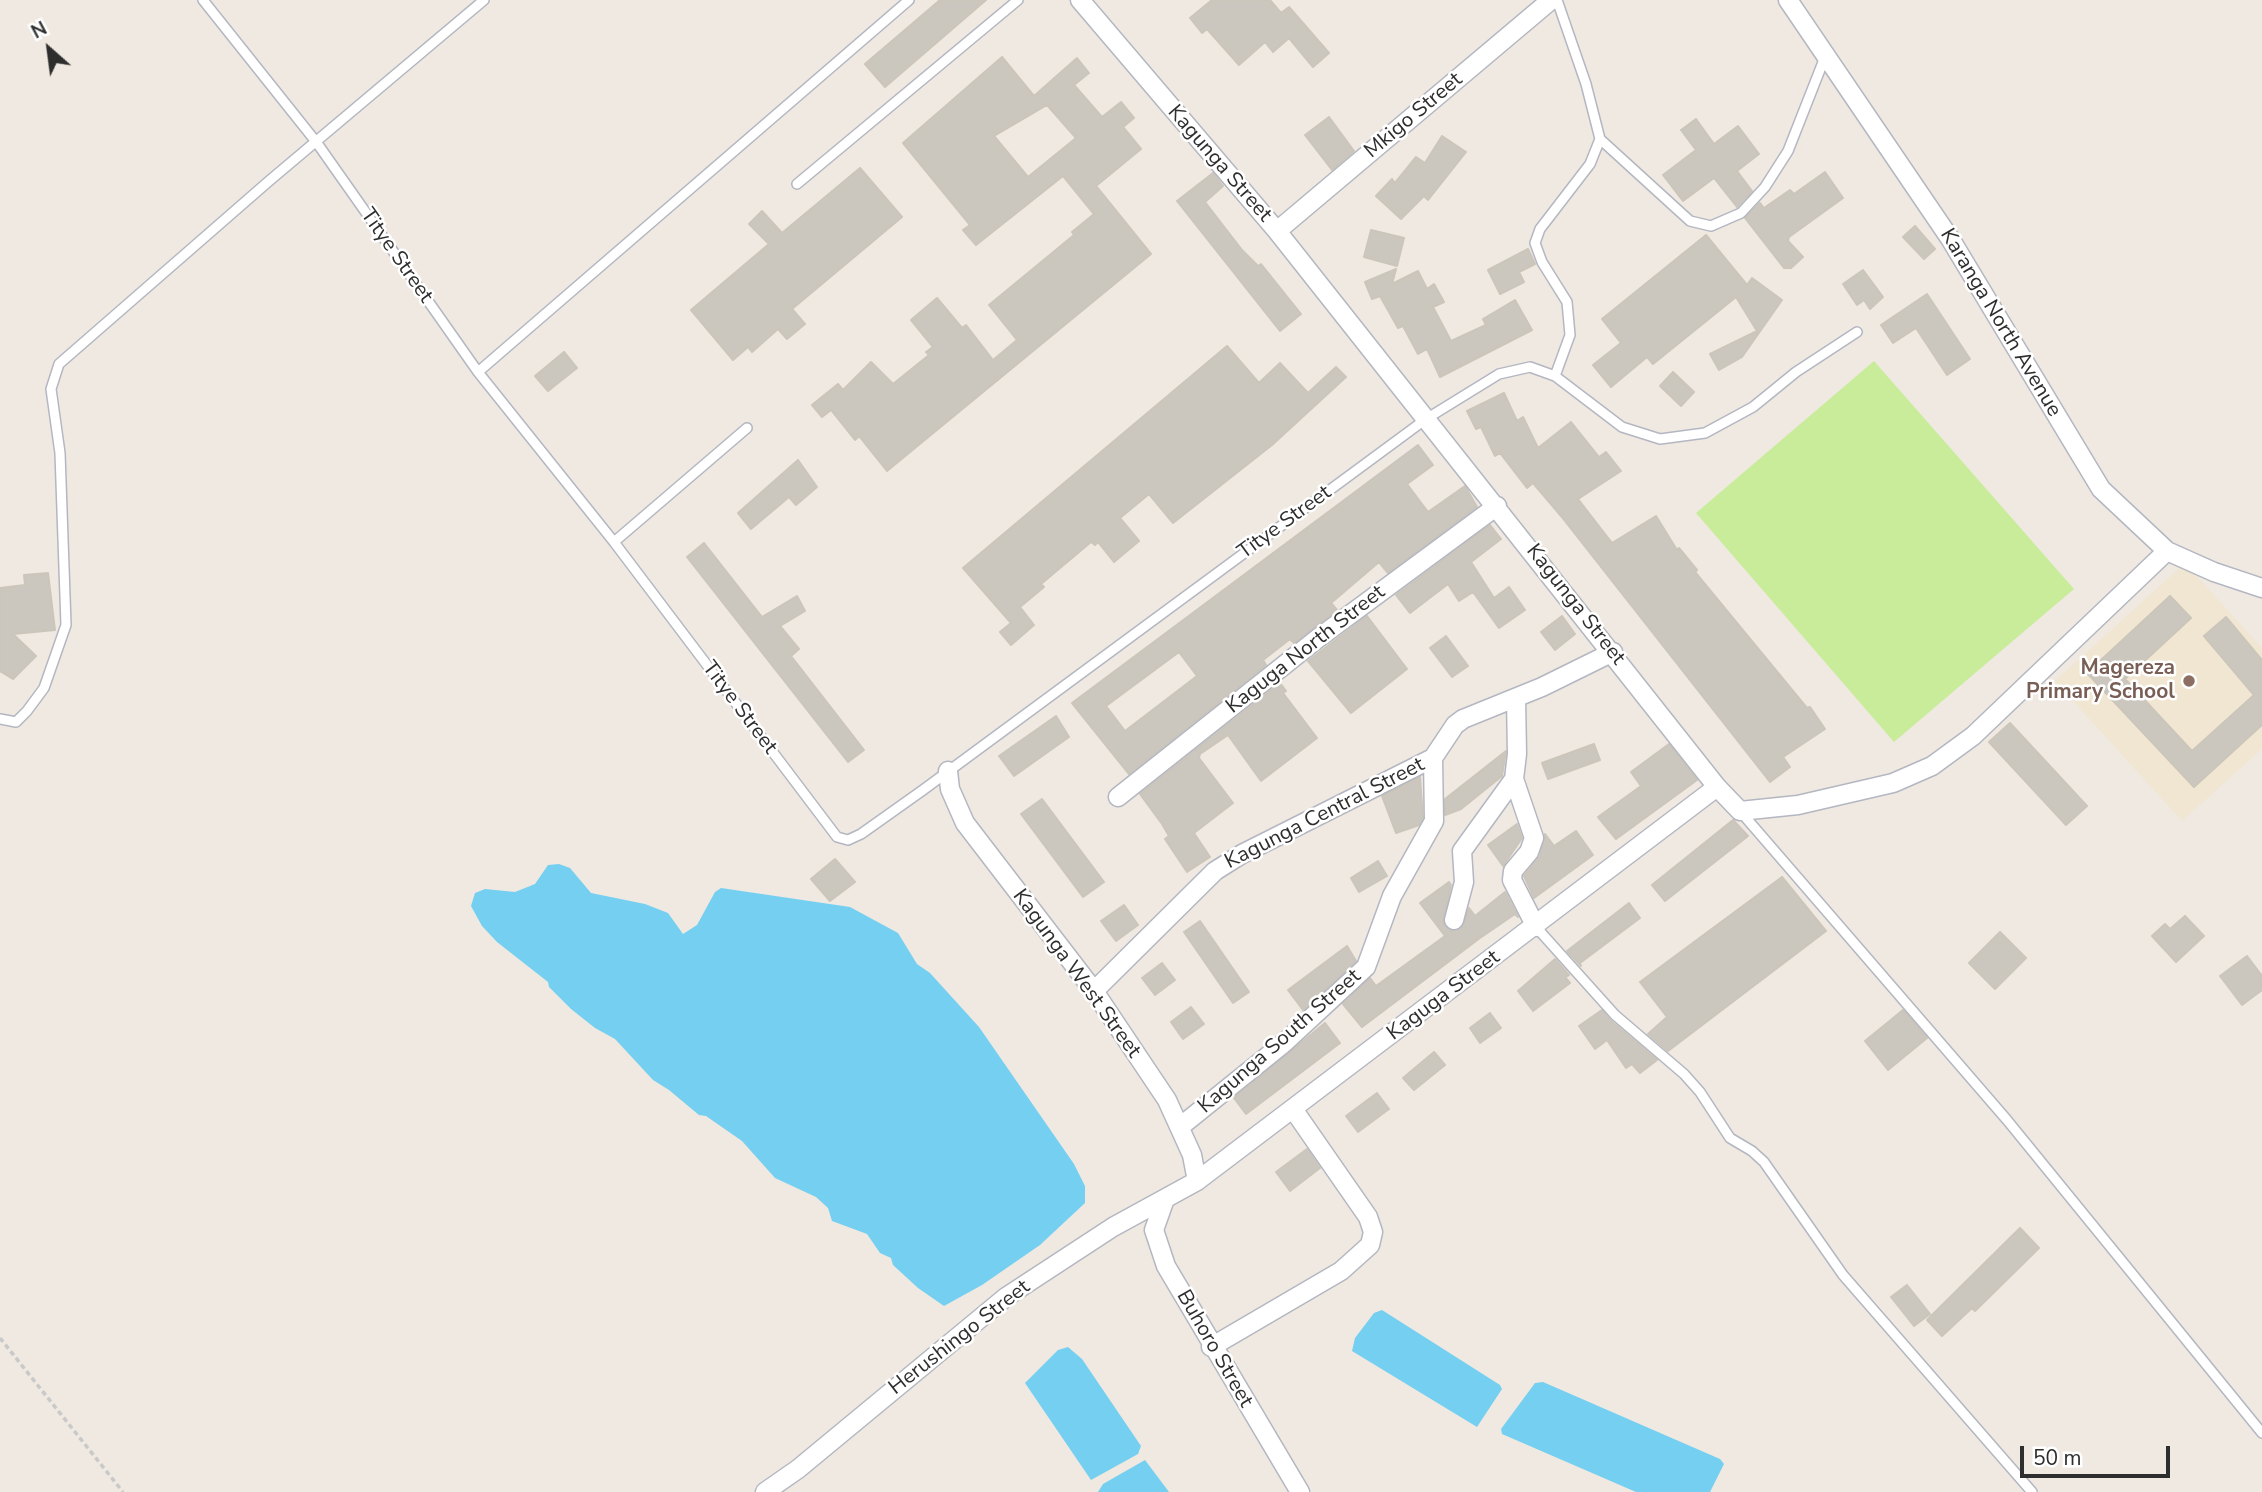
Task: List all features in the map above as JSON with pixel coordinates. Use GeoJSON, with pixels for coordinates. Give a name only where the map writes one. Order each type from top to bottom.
{"type":"FeatureCollection","features":[{"type":"Feature","properties":{"kind":"street","name":"Kagunga Street"},"geometry":{"type":"LineString","coordinates":[[1080,0],[1277,231],[1613,652],[1717,787],[1740,811]]}},
{"type":"Feature","properties":{"kind":"street","name":"Mkigo Street"},"geometry":{"type":"LineString","coordinates":[[1277,231],[1551,0]]}},
{"type":"Feature","properties":{"kind":"street","name":"Karanga North Avenue"},"geometry":{"type":"LineString","coordinates":[[1788,0],[1951,240],[2101,489],[2167,551],[2262,589]]}},
{"type":"Feature","properties":{"kind":"street","name":"Kaguga North Street"},"geometry":{"type":"LineString","coordinates":[[1118,797],[1317,639],[1497,506]]}},
{"type":"Feature","properties":{"kind":"street"},"geometry":{"type":"LineString","coordinates":[[1740,811],[1798,805],[1893,783],[1931,766],[1973,736],[2167,551]]}},
{"type":"Feature","properties":{"kind":"street","name":"Kagunga Central Street"},"geometry":{"type":"LineString","coordinates":[[1094,991],[1215,871],[1242,854],[1433,758],[1455,725],[1463,719],[1516,698],[1613,652]]}},
{"type":"Feature","properties":{"kind":"street"},"geometry":{"type":"LineString","coordinates":[[1516,698],[1517,754],[1514,779],[1534,838],[1529,852],[1513,871],[1512,880],[1536,927]]}},
{"type":"Feature","properties":{"kind":"street","name":"Kagunga South Street"},"geometry":{"type":"LineString","coordinates":[[1181,1126],[1284,1043],[1366,967],[1392,896],[1434,821],[1433,758]]}},
{"type":"Feature","properties":{"kind":"street","name":"Kagunga West Street"},"geometry":{"type":"LineString","coordinates":[[948,771],[950,789],[965,823],[1094,991],[1181,1126],[1192,1155],[1197,1181]]}},
{"type":"Feature","properties":{"kind":"street"},"geometry":{"type":"LineString","coordinates":[[1454,920],[1464,882],[1462,851],[1514,779]]}},
{"type":"Feature","properties":{"kind":"street","name":"Kaguga Street"},"geometry":{"type":"LineString","coordinates":[[1165,1199],[1197,1181],[1536,927],[1717,787]]}},
{"type":"Feature","properties":{"kind":"street"},"geometry":{"type":"LineString","coordinates":[[1212,1348],[1341,1271],[1370,1245],[1373,1232],[1368,1217],[1293,1109]]}},
{"type":"Feature","properties":{"kind":"street","name":"Buhoro Street"},"geometry":{"type":"LineString","coordinates":[[1165,1199],[1154,1230],[1166,1266],[1212,1348],[1300,1492]]}},
{"type":"Feature","properties":{"kind":"street","name":"Herushingo Street"},"geometry":{"type":"LineString","coordinates":[[765,1492],[798,1469],[1006,1297],[1113,1227],[1165,1199]]}},
{"type":"Feature","properties":{"kind":"lane","name":"Titye Street"},"geometry":{"type":"LineString","coordinates":[[203,0],[317,143],[478,372],[614,542],[837,837],[848,840],[861,834],[1426,419],[1499,374],[1530,367],[1555,376]]}},
{"type":"Feature","properties":{"kind":"lane"},"geometry":{"type":"LineString","coordinates":[[0,719],[16,722],[44,688],[66,625],[60,453],[51,389],[59,364],[249,198],[484,0]]}},
{"type":"Feature","properties":{"kind":"lane"},"geometry":{"type":"LineString","coordinates":[[478,372],[909,0]]}},
{"type":"Feature","properties":{"kind":"lane"},"geometry":{"type":"LineString","coordinates":[[797,184],[1018,0]]}},
{"type":"Feature","properties":{"kind":"lane"},"geometry":{"type":"LineString","coordinates":[[1557,0],[1586,83],[1600,139],[1681,214],[1690,221],[1711,226],[1741,213],[1765,187],[1788,151],[1825,57]]}},
{"type":"Feature","properties":{"kind":"lane"},"geometry":{"type":"LineString","coordinates":[[1600,139],[1590,164],[1540,229],[1535,243],[1542,261],[1567,303],[1570,335],[1555,376],[1622,427],[1660,439],[1705,433],[1753,407],[1796,372],[1857,332]]}},
{"type":"Feature","properties":{"kind":"lane"},"geometry":{"type":"LineString","coordinates":[[614,542],[747,428]]}},
{"type":"Feature","properties":{"kind":"lane"},"geometry":{"type":"LineString","coordinates":[[1740,811],[2007,1120],[2262,1433]]}},
{"type":"Feature","properties":{"kind":"lane"},"geometry":{"type":"LineString","coordinates":[[1536,927],[1615,1015],[1684,1074],[1700,1092],[1730,1138],[1764,1162],[1843,1275],[2032,1492]]}},
{"type":"Feature","properties":{"kind":"path"},"geometry":{"type":"LineString","coordinates":[[0,1338],[123,1492]]}},
{"type":"Feature","properties":{"kind":"shaded area","name":"Magereza Primary School"},"geometry":{"type":"Polygon","coordinates":[[[2185,563],[2262,648],[2262,749],[2182,821],[2055,681],[2185,563]]]}},
{"type":"Feature","properties":{"kind":"green space"},"geometry":{"type":"Polygon","coordinates":[[[1874,361],[2074,589],[1894,742],[1696,513],[1874,361]]]}},
{"type":"Feature","properties":{"kind":"water"},"geometry":{"type":"Polygon","coordinates":[[[559,864],[570,868],[591,893],[645,904],[668,913],[683,934],[697,925],[715,892],[721,888],[850,907],[898,933],[917,964],[930,973],[979,1027],[1074,1164],[1085,1186],[1085,1203],[1040,1245],[982,1285],[944,1306],[918,1288],[893,1265],[891,1258],[880,1253],[867,1234],[832,1221],[828,1208],[816,1197],[775,1178],[742,1141],[706,1116],[699,1115],[653,1080],[615,1039],[595,1028],[571,1009],[549,987],[548,982],[497,942],[482,926],[471,906],[475,893],[485,889],[515,892],[535,884],[548,865],[559,864]]]}},
{"type":"Feature","properties":{"kind":"water"},"geometry":{"type":"Polygon","coordinates":[[[1382,1310],[1500,1385],[1502,1389],[1477,1427],[1352,1351],[1355,1338],[1374,1313],[1382,1310]]]}},
{"type":"Feature","properties":{"kind":"water"},"geometry":{"type":"Polygon","coordinates":[[[1068,1347],[1082,1359],[1141,1446],[1138,1454],[1091,1480],[1025,1383],[1058,1350],[1068,1347]]]}},
{"type":"Feature","properties":{"kind":"water"},"geometry":{"type":"Polygon","coordinates":[[[1543,1382],[1720,1459],[1724,1464],[1710,1492],[1636,1492],[1502,1434],[1501,1429],[1535,1383],[1543,1382]]]}},
{"type":"Feature","properties":{"kind":"water"},"geometry":{"type":"Polygon","coordinates":[[[1145,1460],[1169,1492],[1098,1492],[1103,1484],[1145,1460]]]}},
{"type":"Feature","properties":{"kind":"building"},"geometry":{"type":"Polygon","coordinates":[[[940,0],[986,0],[885,87],[865,64],[940,0]]]}},
{"type":"Feature","properties":{"kind":"building"},"geometry":{"type":"Polygon","coordinates":[[[1212,0],[1270,0],[1281,13],[1289,7],[1329,53],[1313,67],[1289,38],[1273,52],[1265,42],[1239,65],[1207,29],[1202,33],[1190,18],[1212,0]]]}},
{"type":"Feature","properties":{"kind":"building"},"geometry":{"type":"Polygon","coordinates":[[[1002,57],[1034,96],[1077,58],[1089,73],[1074,85],[1102,117],[1121,102],[1134,118],[1123,127],[1141,149],[1096,186],[1151,254],[887,471],[859,436],[855,440],[831,410],[822,417],[812,405],[838,384],[843,390],[871,362],[893,384],[929,355],[926,352],[933,347],[911,320],[937,298],[962,328],[966,325],[993,360],[1017,340],[989,305],[1074,235],[1072,232],[1094,214],[1063,176],[976,245],[963,230],[970,225],[903,143],[1002,57]],[[1047,105],[994,136],[1028,177],[1076,138],[1047,105]]]}},
{"type":"Feature","properties":{"kind":"building"},"geometry":{"type":"Polygon","coordinates":[[[1329,117],[1354,151],[1332,170],[1305,135],[1329,117]]]}},
{"type":"Feature","properties":{"kind":"building"},"geometry":{"type":"Polygon","coordinates":[[[1696,119],[1714,144],[1738,126],[1759,154],[1737,171],[1752,191],[1737,207],[1714,178],[1683,201],[1663,175],[1696,150],[1681,130],[1696,119]]]}},
{"type":"Feature","properties":{"kind":"building"},"geometry":{"type":"Polygon","coordinates":[[[1442,136],[1466,152],[1428,200],[1424,196],[1401,219],[1376,196],[1392,179],[1395,183],[1416,157],[1425,163],[1442,136]]]}},
{"type":"Feature","properties":{"kind":"building"},"geometry":{"type":"Polygon","coordinates":[[[860,168],[902,217],[792,309],[805,324],[787,339],[778,329],[752,352],[748,347],[733,360],[691,310],[769,244],[749,224],[762,211],[782,233],[860,168]]]}},
{"type":"Feature","properties":{"kind":"building"},"geometry":{"type":"Polygon","coordinates":[[[1825,172],[1843,198],[1789,237],[1788,241],[1803,257],[1791,268],[1784,268],[1745,218],[1760,203],[1764,208],[1790,190],[1794,194],[1825,172]]]}},
{"type":"Feature","properties":{"kind":"building"},"geometry":{"type":"Polygon","coordinates":[[[1213,173],[1223,186],[1205,202],[1242,250],[1258,266],[1261,264],[1301,314],[1280,331],[1177,201],[1213,173]]]}},
{"type":"Feature","properties":{"kind":"building"},"geometry":{"type":"Polygon","coordinates":[[[1915,226],[1935,249],[1924,259],[1903,237],[1915,226]]]}},
{"type":"Feature","properties":{"kind":"building"},"geometry":{"type":"Polygon","coordinates":[[[1371,230],[1404,238],[1397,266],[1364,257],[1371,230]]]}},
{"type":"Feature","properties":{"kind":"building"},"geometry":{"type":"Polygon","coordinates":[[[1706,235],[1747,285],[1752,278],[1782,300],[1742,357],[1719,370],[1710,354],[1757,331],[1736,297],[1653,364],[1647,357],[1611,387],[1593,365],[1621,343],[1602,319],[1706,235]]]}},
{"type":"Feature","properties":{"kind":"building"},"geometry":{"type":"Polygon","coordinates":[[[1528,249],[1535,264],[1519,272],[1524,282],[1500,294],[1488,270],[1528,249]]]}},
{"type":"Feature","properties":{"kind":"building"},"geometry":{"type":"Polygon","coordinates":[[[1396,269],[1392,284],[1418,271],[1427,289],[1434,284],[1444,302],[1433,307],[1451,341],[1486,325],[1483,319],[1515,300],[1532,330],[1440,377],[1427,349],[1418,354],[1403,326],[1398,328],[1380,296],[1372,299],[1365,282],[1396,269]]]}},
{"type":"Feature","properties":{"kind":"building"},"geometry":{"type":"Polygon","coordinates":[[[1863,270],[1883,297],[1870,309],[1864,300],[1857,305],[1843,284],[1863,270]]]}},
{"type":"Feature","properties":{"kind":"building"},"geometry":{"type":"Polygon","coordinates":[[[1927,294],[1970,359],[1947,375],[1916,328],[1893,343],[1881,325],[1927,294]]]}},
{"type":"Feature","properties":{"kind":"building"},"geometry":{"type":"Polygon","coordinates":[[[1227,346],[1259,383],[1280,363],[1308,393],[1336,367],[1346,377],[1272,445],[1173,523],[1149,494],[1120,518],[1139,541],[1114,562],[1098,542],[1095,545],[1091,542],[1041,584],[1044,587],[1020,607],[1034,625],[1011,645],[1000,632],[1011,623],[963,568],[1227,346]]]}},
{"type":"Feature","properties":{"kind":"building"},"geometry":{"type":"Polygon","coordinates":[[[564,352],[577,368],[548,391],[535,376],[564,352]]]}},
{"type":"Feature","properties":{"kind":"building"},"geometry":{"type":"Polygon","coordinates":[[[1673,372],[1694,392],[1681,406],[1660,386],[1673,372]]]}},
{"type":"Feature","properties":{"kind":"building"},"geometry":{"type":"Polygon","coordinates":[[[1504,393],[1517,421],[1523,417],[1538,448],[1571,422],[1599,457],[1606,452],[1621,471],[1578,499],[1612,543],[1656,516],[1677,550],[1679,548],[1697,570],[1695,572],[1807,708],[1810,707],[1825,729],[1783,757],[1790,767],[1770,782],[1561,516],[1533,483],[1527,488],[1500,453],[1495,456],[1481,427],[1476,429],[1467,411],[1504,393]]]}},
{"type":"Feature","properties":{"kind":"building"},"geometry":{"type":"Polygon","coordinates":[[[1418,445],[1433,465],[1407,484],[1428,512],[1465,486],[1477,507],[1388,573],[1379,562],[1331,603],[1337,610],[1294,643],[1290,639],[1263,660],[1266,665],[1129,774],[1072,703],[1418,445]],[[1179,652],[1106,706],[1125,731],[1197,676],[1179,652]]]}},
{"type":"Feature","properties":{"kind":"building"},"geometry":{"type":"Polygon","coordinates":[[[798,460],[817,487],[796,505],[789,497],[751,529],[738,513],[798,460]]]}},
{"type":"Feature","properties":{"kind":"building"},"geometry":{"type":"Polygon","coordinates":[[[1490,525],[1501,539],[1471,562],[1494,598],[1509,587],[1525,610],[1499,628],[1473,592],[1459,601],[1448,584],[1410,613],[1396,595],[1490,525]]]}},
{"type":"Feature","properties":{"kind":"building"},"geometry":{"type":"Polygon","coordinates":[[[704,543],[762,617],[797,596],[805,611],[780,626],[799,649],[791,656],[864,750],[848,762],[687,557],[704,543]]]}},
{"type":"Feature","properties":{"kind":"building"},"geometry":{"type":"Polygon","coordinates":[[[48,573],[55,630],[13,634],[36,656],[13,679],[0,671],[0,588],[25,585],[24,575],[48,573]]]}},
{"type":"Feature","properties":{"kind":"building"},"geometry":{"type":"Polygon","coordinates":[[[2170,596],[2191,618],[2125,679],[2192,751],[2254,695],[2204,636],[2226,617],[2262,660],[2262,725],[2194,787],[2087,673],[2170,596]]]}},
{"type":"Feature","properties":{"kind":"building"},"geometry":{"type":"Polygon","coordinates":[[[1367,616],[1407,669],[1351,713],[1308,661],[1367,616]]]}},
{"type":"Feature","properties":{"kind":"building"},"geometry":{"type":"Polygon","coordinates":[[[1562,616],[1575,634],[1555,650],[1541,632],[1562,616]]]}},
{"type":"Feature","properties":{"kind":"building"},"geometry":{"type":"Polygon","coordinates":[[[1446,636],[1468,666],[1452,677],[1430,648],[1446,636]]]}},
{"type":"Feature","properties":{"kind":"building"},"geometry":{"type":"Polygon","coordinates":[[[1280,683],[1286,691],[1283,693],[1317,738],[1261,781],[1228,735],[1200,754],[1199,758],[1233,803],[1194,833],[1210,857],[1187,872],[1165,839],[1169,836],[1162,824],[1140,794],[1280,683]]]}},
{"type":"Feature","properties":{"kind":"building"},"geometry":{"type":"Polygon","coordinates":[[[1056,716],[1069,737],[1014,776],[999,756],[1056,716]]]}},
{"type":"Feature","properties":{"kind":"building"},"geometry":{"type":"Polygon","coordinates":[[[2010,723],[2087,806],[2066,825],[1989,742],[2010,723]]]}},
{"type":"Feature","properties":{"kind":"building"},"geometry":{"type":"Polygon","coordinates":[[[1594,744],[1600,760],[1548,779],[1542,763],[1594,744]]]}},
{"type":"Feature","properties":{"kind":"building"},"geometry":{"type":"Polygon","coordinates":[[[1669,744],[1697,780],[1616,839],[1598,817],[1641,786],[1631,772],[1669,744]]]}},
{"type":"Feature","properties":{"kind":"building"},"geometry":{"type":"Polygon","coordinates":[[[1506,751],[1502,776],[1461,809],[1445,815],[1445,799],[1506,751]]]}},
{"type":"Feature","properties":{"kind":"building"},"geometry":{"type":"Polygon","coordinates":[[[1420,777],[1423,818],[1419,825],[1396,833],[1382,796],[1420,777]]]}},
{"type":"Feature","properties":{"kind":"building"},"geometry":{"type":"Polygon","coordinates":[[[1042,799],[1104,882],[1083,897],[1021,814],[1042,799]]]}},
{"type":"Feature","properties":{"kind":"building"},"geometry":{"type":"Polygon","coordinates":[[[1733,820],[1748,836],[1665,901],[1652,885],[1733,820]]]}},
{"type":"Feature","properties":{"kind":"building"},"geometry":{"type":"Polygon","coordinates":[[[1517,824],[1522,838],[1503,866],[1488,845],[1517,824]]]}},
{"type":"Feature","properties":{"kind":"building"},"geometry":{"type":"Polygon","coordinates":[[[1576,831],[1593,855],[1534,898],[1524,876],[1540,856],[1545,834],[1554,846],[1576,831]]]}},
{"type":"Feature","properties":{"kind":"building"},"geometry":{"type":"Polygon","coordinates":[[[835,859],[855,882],[830,901],[811,879],[835,859]]]}},
{"type":"Feature","properties":{"kind":"building"},"geometry":{"type":"Polygon","coordinates":[[[1378,861],[1387,876],[1359,892],[1351,878],[1378,861]]]}},
{"type":"Feature","properties":{"kind":"building"},"geometry":{"type":"Polygon","coordinates":[[[1782,877],[1826,931],[1668,1051],[1648,1034],[1667,1017],[1640,982],[1782,877]]]}},
{"type":"Feature","properties":{"kind":"building"},"geometry":{"type":"Polygon","coordinates":[[[1449,882],[1451,885],[1443,922],[1450,931],[1462,927],[1469,908],[1475,916],[1505,892],[1518,917],[1515,914],[1480,938],[1362,1027],[1343,1004],[1370,978],[1376,986],[1445,936],[1420,903],[1449,882]]]}},
{"type":"Feature","properties":{"kind":"building"},"geometry":{"type":"Polygon","coordinates":[[[1629,903],[1640,918],[1580,963],[1581,966],[1567,951],[1629,903]]]}},
{"type":"Feature","properties":{"kind":"building"},"geometry":{"type":"Polygon","coordinates":[[[1124,905],[1138,925],[1116,941],[1101,921],[1124,905]]]}},
{"type":"Feature","properties":{"kind":"building"},"geometry":{"type":"Polygon","coordinates":[[[2185,916],[2204,936],[2176,962],[2152,936],[2165,924],[2170,929],[2185,916]]]}},
{"type":"Feature","properties":{"kind":"building"},"geometry":{"type":"Polygon","coordinates":[[[1200,921],[1249,992],[1233,1003],[1184,932],[1200,921]]]}},
{"type":"Feature","properties":{"kind":"building"},"geometry":{"type":"Polygon","coordinates":[[[2000,932],[2026,958],[1995,989],[1969,963],[2000,932]]]}},
{"type":"Feature","properties":{"kind":"building"},"geometry":{"type":"Polygon","coordinates":[[[1347,946],[1356,961],[1303,1010],[1288,990],[1347,946]]]}},
{"type":"Feature","properties":{"kind":"building"},"geometry":{"type":"Polygon","coordinates":[[[2247,956],[2262,976],[2262,990],[2242,1005],[2220,976],[2247,956]]]}},
{"type":"Feature","properties":{"kind":"building"},"geometry":{"type":"Polygon","coordinates":[[[1555,959],[1569,975],[1565,977],[1570,983],[1533,1011],[1518,991],[1555,959]]]}},
{"type":"Feature","properties":{"kind":"building"},"geometry":{"type":"Polygon","coordinates":[[[1162,963],[1175,980],[1155,995],[1142,978],[1162,963]]]}},
{"type":"Feature","properties":{"kind":"building"},"geometry":{"type":"Polygon","coordinates":[[[1191,1007],[1204,1024],[1183,1039],[1171,1022],[1191,1007]]]}},
{"type":"Feature","properties":{"kind":"building"},"geometry":{"type":"Polygon","coordinates":[[[1602,1010],[1657,1060],[1640,1073],[1632,1064],[1626,1068],[1607,1040],[1595,1049],[1579,1026],[1602,1010]]]}},
{"type":"Feature","properties":{"kind":"building"},"geometry":{"type":"Polygon","coordinates":[[[1903,1010],[1927,1038],[1888,1070],[1865,1041],[1903,1010]]]}},
{"type":"Feature","properties":{"kind":"building"},"geometry":{"type":"Polygon","coordinates":[[[1490,1013],[1501,1028],[1480,1043],[1470,1028],[1490,1013]]]}},
{"type":"Feature","properties":{"kind":"building"},"geometry":{"type":"Polygon","coordinates":[[[1325,1023],[1340,1043],[1246,1114],[1234,1098],[1325,1023]]]}},
{"type":"Feature","properties":{"kind":"building"},"geometry":{"type":"Polygon","coordinates":[[[1434,1052],[1445,1065],[1414,1090],[1403,1078],[1434,1052]]]}},
{"type":"Feature","properties":{"kind":"building"},"geometry":{"type":"Polygon","coordinates":[[[1377,1093],[1389,1109],[1358,1132],[1346,1116],[1377,1093]]]}},
{"type":"Feature","properties":{"kind":"building"},"geometry":{"type":"Polygon","coordinates":[[[1307,1149],[1320,1168],[1290,1191],[1276,1172],[1307,1149]]]}},
{"type":"Feature","properties":{"kind":"building"},"geometry":{"type":"Polygon","coordinates":[[[2020,1228],[2039,1248],[1975,1311],[1972,1308],[1942,1336],[1927,1320],[2020,1228]]]}},
{"type":"Feature","properties":{"kind":"building"},"geometry":{"type":"Polygon","coordinates":[[[1907,1285],[1930,1314],[1914,1326],[1891,1297],[1907,1285]]]}},
{"type":"Feature","properties":{"kind":"place","name":"Magereza Primary School"},"geometry":{"type":"Point","coordinates":[2189,681]}}]}
